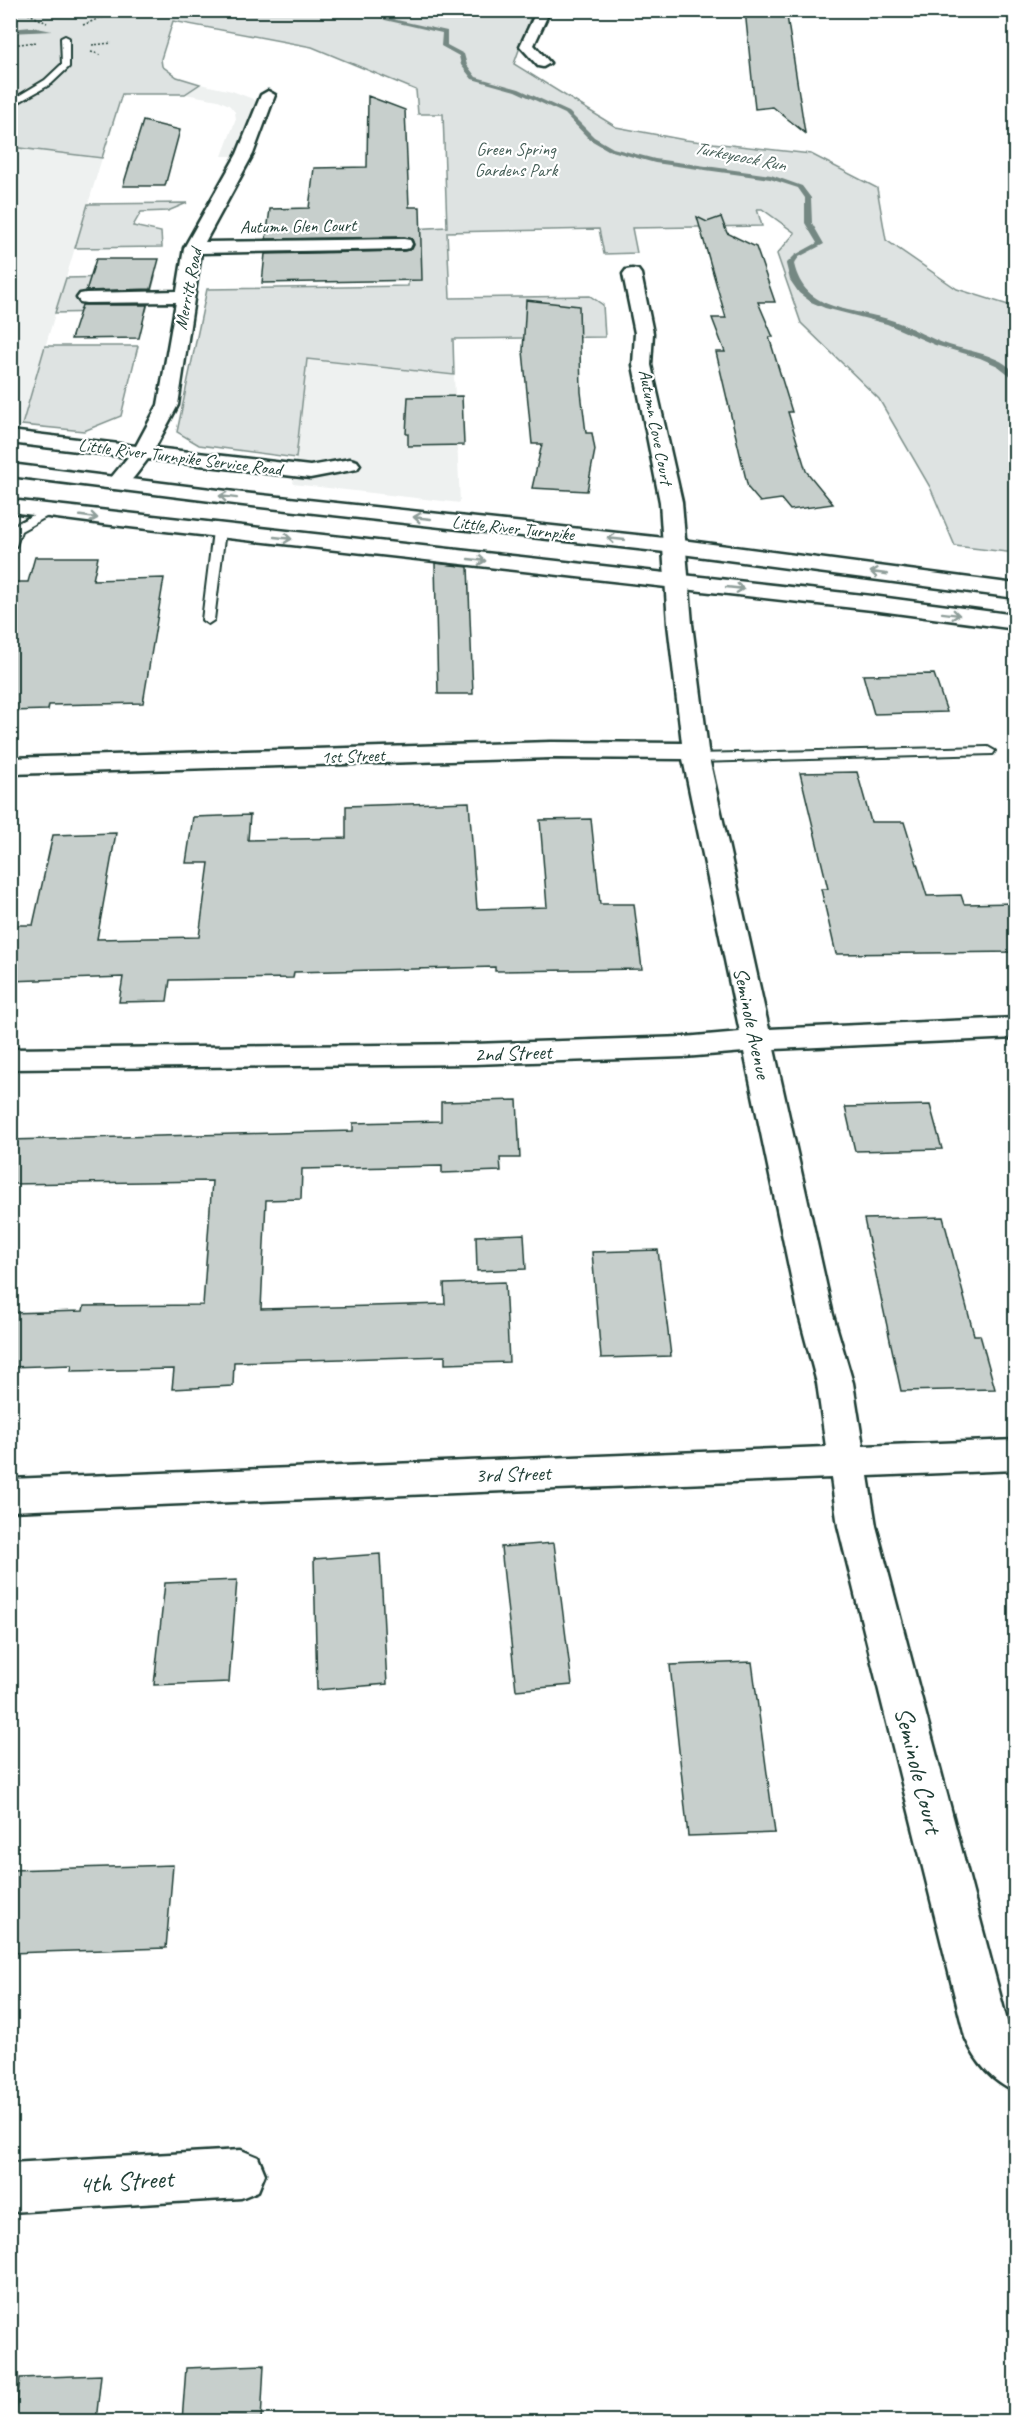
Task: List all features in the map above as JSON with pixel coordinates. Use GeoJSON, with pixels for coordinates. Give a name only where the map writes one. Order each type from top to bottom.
{"type":"FeatureCollection","features":[{"type":"Feature","properties":{"kind":"street"},"geometry":{"type":"LineString","coordinates":[[543,63],[527,46],[544,10]]}},
{"type":"Feature","properties":{"kind":"street","name":"Merritt Road"},"geometry":{"type":"LineString","coordinates":[[116,484],[141,454],[168,405],[193,248],[245,154],[268,95]]}},
{"type":"Feature","properties":{"kind":"street","name":"Autumn Glen Court"},"geometry":{"type":"LineString","coordinates":[[193,248],[255,245],[404,244]]}},
{"type":"Feature","properties":{"kind":"street","name":"Autumn Cove Court"},"geometry":{"type":"LineString","coordinates":[[632,274],[644,333],[642,365],[671,502],[677,582]]}},
{"type":"Feature","properties":{"kind":"street"},"geometry":{"type":"LineString","coordinates":[[87,298],[185,296]]}},
{"type":"Feature","properties":{"kind":"street","name":"Little River Turnpike Service Road"},"geometry":{"type":"LineString","coordinates":[[10,437],[310,472],[350,465]]}},
{"type":"Feature","properties":{"kind":"street","name":"Little River Turnpike"},"geometry":{"type":"LineString","coordinates":[[10,470],[116,484],[674,546],[1016,591]]}},
{"type":"Feature","properties":{"kind":"street","name":"Little River Turnpike"},"geometry":{"type":"LineString","coordinates":[[10,506],[1016,622]]}},
{"type":"Feature","properties":{"kind":"street","name":"Seminole Avenue"},"geometry":{"type":"LineString","coordinates":[[677,582],[696,754],[755,1041],[816,1315],[835,1383],[847,1460]]}},
{"type":"Feature","properties":{"kind":"street","name":"1st Street"},"geometry":{"type":"LineString","coordinates":[[10,766],[551,750],[696,754]]}},
{"type":"Feature","properties":{"kind":"street","name":"2nd Street"},"geometry":{"type":"LineString","coordinates":[[10,1059],[474,1054],[684,1047],[800,1036],[1016,1028]]}},
{"type":"Feature","properties":{"kind":"street","name":"3rd Street"},"geometry":{"type":"LineString","coordinates":[[10,1495],[1016,1455]]}},
{"type":"Feature","properties":{"kind":"street","name":"Seminole Court"},"geometry":{"type":"LineString","coordinates":[[847,1460],[857,1526],[988,2037],[1016,2069]]}},
{"type":"Feature","properties":{"kind":"street","name":"4th Street"},"geometry":{"type":"LineString","coordinates":[[10,2188],[241,2174]]}},
{"type":"Feature","properties":{"kind":"lane"},"geometry":{"type":"LineString","coordinates":[[10,105],[48,82],[66,65],[65,38]]}},
{"type":"Feature","properties":{"kind":"lane"},"geometry":{"type":"LineString","coordinates":[[10,546],[16,529],[49,511]]}},
{"type":"Feature","properties":{"kind":"lane"},"geometry":{"type":"LineString","coordinates":[[208,620],[219,531]]}},
{"type":"Feature","properties":{"kind":"lane"},"geometry":{"type":"LineString","coordinates":[[696,754],[988,751]]}},
{"type":"Feature","properties":{"kind":"path"},"geometry":{"type":"LineString","coordinates":[[23,12],[29,10]]}},
{"type":"Feature","properties":{"kind":"path"},"geometry":{"type":"LineString","coordinates":[[125,10],[132,13]]}},
{"type":"Feature","properties":{"kind":"path"},"geometry":{"type":"LineString","coordinates":[[83,25],[100,18],[144,10]]}},
{"type":"Feature","properties":{"kind":"path"},"geometry":{"type":"LineString","coordinates":[[10,45],[29,43]]}},
{"type":"Feature","properties":{"kind":"shaded area"},"geometry":{"type":"Polygon","coordinates":[[[200,84],[232,91],[253,99],[260,104],[266,119],[253,155],[234,190],[213,190],[232,156],[222,156],[236,119],[235,112],[229,105],[218,100],[185,94],[200,84]]]}},
{"type":"Feature","properties":{"kind":"shaded area"},"geometry":{"type":"Polygon","coordinates":[[[11,147],[102,158],[21,427],[11,426],[11,147]]]}},
{"type":"Feature","properties":{"kind":"shaded area"},"geometry":{"type":"Polygon","coordinates":[[[307,359],[454,375],[460,503],[293,484],[307,359]]]}},
{"type":"Feature","properties":{"kind":"green space","name":"Green Spring Gardens Park"},"geometry":{"type":"Polygon","coordinates":[[[454,10],[532,13],[514,64],[616,127],[685,140],[811,154],[877,188],[886,240],[957,289],[1015,307],[1015,553],[955,546],[930,487],[879,399],[801,323],[777,254],[795,233],[762,209],[757,209],[762,226],[632,228],[637,253],[604,254],[599,229],[447,232],[450,298],[590,296],[603,305],[605,337],[453,339],[454,375],[307,359],[296,458],[199,445],[177,432],[207,289],[408,286],[411,229],[447,227],[443,114],[418,114],[416,90],[312,47],[173,21],[161,59],[162,66],[177,77],[200,84],[185,94],[122,94],[102,158],[11,147],[11,11],[454,10]]]}},
{"type":"Feature","properties":{"kind":"green space"},"geometry":{"type":"Polygon","coordinates":[[[187,203],[168,211],[141,212],[133,226],[161,232],[162,247],[75,248],[88,204],[187,203]]]}},
{"type":"Feature","properties":{"kind":"green space"},"geometry":{"type":"Polygon","coordinates":[[[155,276],[146,311],[55,313],[66,278],[155,276]]]}},
{"type":"Feature","properties":{"kind":"green space"},"geometry":{"type":"Polygon","coordinates":[[[45,346],[138,346],[121,416],[84,431],[22,425],[45,346]]]}},
{"type":"Feature","properties":{"kind":"building"},"geometry":{"type":"Polygon","coordinates":[[[745,10],[787,16],[805,133],[773,107],[755,109],[745,10]]]}},
{"type":"Feature","properties":{"kind":"building"},"geometry":{"type":"Polygon","coordinates":[[[368,96],[405,110],[409,207],[420,207],[422,280],[262,283],[265,254],[412,249],[414,245],[412,239],[404,237],[266,239],[270,209],[309,208],[314,168],[367,167],[368,96]]]}},
{"type":"Feature","properties":{"kind":"building"},"geometry":{"type":"Polygon","coordinates":[[[143,121],[180,130],[165,186],[123,186],[143,121]]]}},
{"type":"Feature","properties":{"kind":"building"},"geometry":{"type":"Polygon","coordinates":[[[697,217],[707,222],[721,217],[727,233],[756,247],[775,302],[758,302],[773,337],[769,337],[792,412],[788,412],[806,471],[833,504],[790,510],[781,499],[760,502],[748,488],[716,352],[725,352],[712,318],[726,318],[697,217]]]}},
{"type":"Feature","properties":{"kind":"building"},"geometry":{"type":"Polygon","coordinates":[[[96,259],[159,259],[151,289],[86,291],[96,259]]]}},
{"type":"Feature","properties":{"kind":"building"},"geometry":{"type":"Polygon","coordinates":[[[526,300],[579,306],[581,392],[586,433],[592,433],[595,450],[587,491],[532,488],[542,444],[532,444],[523,351],[526,300]]]}},
{"type":"Feature","properties":{"kind":"building"},"geometry":{"type":"Polygon","coordinates":[[[82,305],[147,305],[139,338],[71,339],[82,305]]]}},
{"type":"Feature","properties":{"kind":"building"},"geometry":{"type":"Polygon","coordinates":[[[462,396],[464,445],[408,446],[408,434],[406,434],[408,397],[462,396]]]}},
{"type":"Feature","properties":{"kind":"building"},"geometry":{"type":"Polygon","coordinates":[[[35,557],[98,557],[93,580],[164,578],[143,703],[49,705],[48,710],[10,711],[10,582],[28,582],[35,557]]]}},
{"type":"Feature","properties":{"kind":"building"},"geometry":{"type":"Polygon","coordinates":[[[435,563],[468,567],[473,694],[438,694],[435,563]]]}},
{"type":"Feature","properties":{"kind":"building"},"geometry":{"type":"Polygon","coordinates":[[[934,674],[947,712],[874,714],[863,675],[934,674]]]}},
{"type":"Feature","properties":{"kind":"building"},"geometry":{"type":"Polygon","coordinates":[[[857,772],[871,822],[904,822],[927,896],[961,895],[964,904],[1016,903],[1016,952],[836,954],[821,889],[828,889],[800,773],[857,772]]]}},
{"type":"Feature","properties":{"kind":"building"},"geometry":{"type":"Polygon","coordinates":[[[469,802],[477,909],[547,907],[540,820],[591,819],[600,904],[634,904],[642,969],[495,971],[495,967],[294,972],[293,978],[170,980],[167,1001],[119,1002],[123,977],[10,981],[10,925],[33,925],[53,835],[116,833],[97,939],[199,937],[209,863],[186,863],[193,817],[250,815],[248,840],[346,838],[346,806],[469,802]]]}},
{"type":"Feature","properties":{"kind":"building"},"geometry":{"type":"Polygon","coordinates":[[[517,1100],[520,1158],[500,1158],[501,1171],[442,1173],[442,1166],[302,1169],[301,1199],[266,1200],[261,1309],[445,1304],[444,1284],[505,1282],[509,1362],[445,1364],[445,1356],[234,1362],[233,1386],[172,1389],[174,1369],[71,1371],[72,1365],[10,1367],[10,1313],[83,1311],[84,1306],[203,1305],[212,1181],[10,1184],[10,1140],[353,1131],[353,1123],[441,1121],[441,1102],[517,1100]]]}},
{"type":"Feature","properties":{"kind":"building"},"geometry":{"type":"Polygon","coordinates":[[[930,1105],[942,1149],[855,1151],[845,1107],[930,1105]]]}},
{"type":"Feature","properties":{"kind":"building"},"geometry":{"type":"Polygon","coordinates":[[[943,1217],[974,1335],[980,1335],[995,1389],[901,1391],[864,1219],[943,1217]]]}},
{"type":"Feature","properties":{"kind":"building"},"geometry":{"type":"Polygon","coordinates":[[[524,1234],[526,1269],[477,1271],[476,1236],[524,1234]]]}},
{"type":"Feature","properties":{"kind":"building"},"geometry":{"type":"Polygon","coordinates":[[[658,1250],[671,1356],[601,1358],[592,1252],[658,1250]]]}},
{"type":"Feature","properties":{"kind":"building"},"geometry":{"type":"Polygon","coordinates":[[[554,1543],[572,1685],[516,1690],[501,1547],[554,1543]]]}},
{"type":"Feature","properties":{"kind":"building"},"geometry":{"type":"Polygon","coordinates":[[[380,1554],[387,1684],[317,1690],[314,1559],[380,1554]]]}},
{"type":"Feature","properties":{"kind":"building"},"geometry":{"type":"Polygon","coordinates":[[[237,1580],[229,1682],[154,1685],[165,1583],[237,1580]]]}},
{"type":"Feature","properties":{"kind":"building"},"geometry":{"type":"Polygon","coordinates":[[[752,1662],[775,1833],[688,1836],[670,1665],[752,1662]]]}},
{"type":"Feature","properties":{"kind":"building"},"geometry":{"type":"Polygon","coordinates":[[[173,1865],[166,1948],[10,1953],[10,1870],[173,1865]]]}},
{"type":"Feature","properties":{"kind":"building"},"geometry":{"type":"Polygon","coordinates":[[[264,2365],[261,2421],[182,2421],[186,2368],[264,2365]]]}},
{"type":"Feature","properties":{"kind":"building"},"geometry":{"type":"Polygon","coordinates":[[[101,2375],[96,2421],[15,2421],[20,2378],[101,2375]]]}},
{"type":"Feature","properties":{"kind":"waterway","name":"Turkeycock Run"},"geometry":{"type":"LineString","coordinates":[[369,10],[396,22],[445,32],[444,46],[462,55],[468,73],[474,78],[517,90],[567,113],[592,138],[611,149],[655,161],[771,177],[800,187],[808,198],[808,218],[811,229],[821,244],[797,256],[790,264],[794,280],[802,292],[828,306],[890,322],[938,344],[983,356],[1001,364],[1016,378]]}},
{"type":"Feature","properties":{"kind":"waterway"},"geometry":{"type":"LineString","coordinates":[[10,31],[32,29],[49,31]]}}]}
